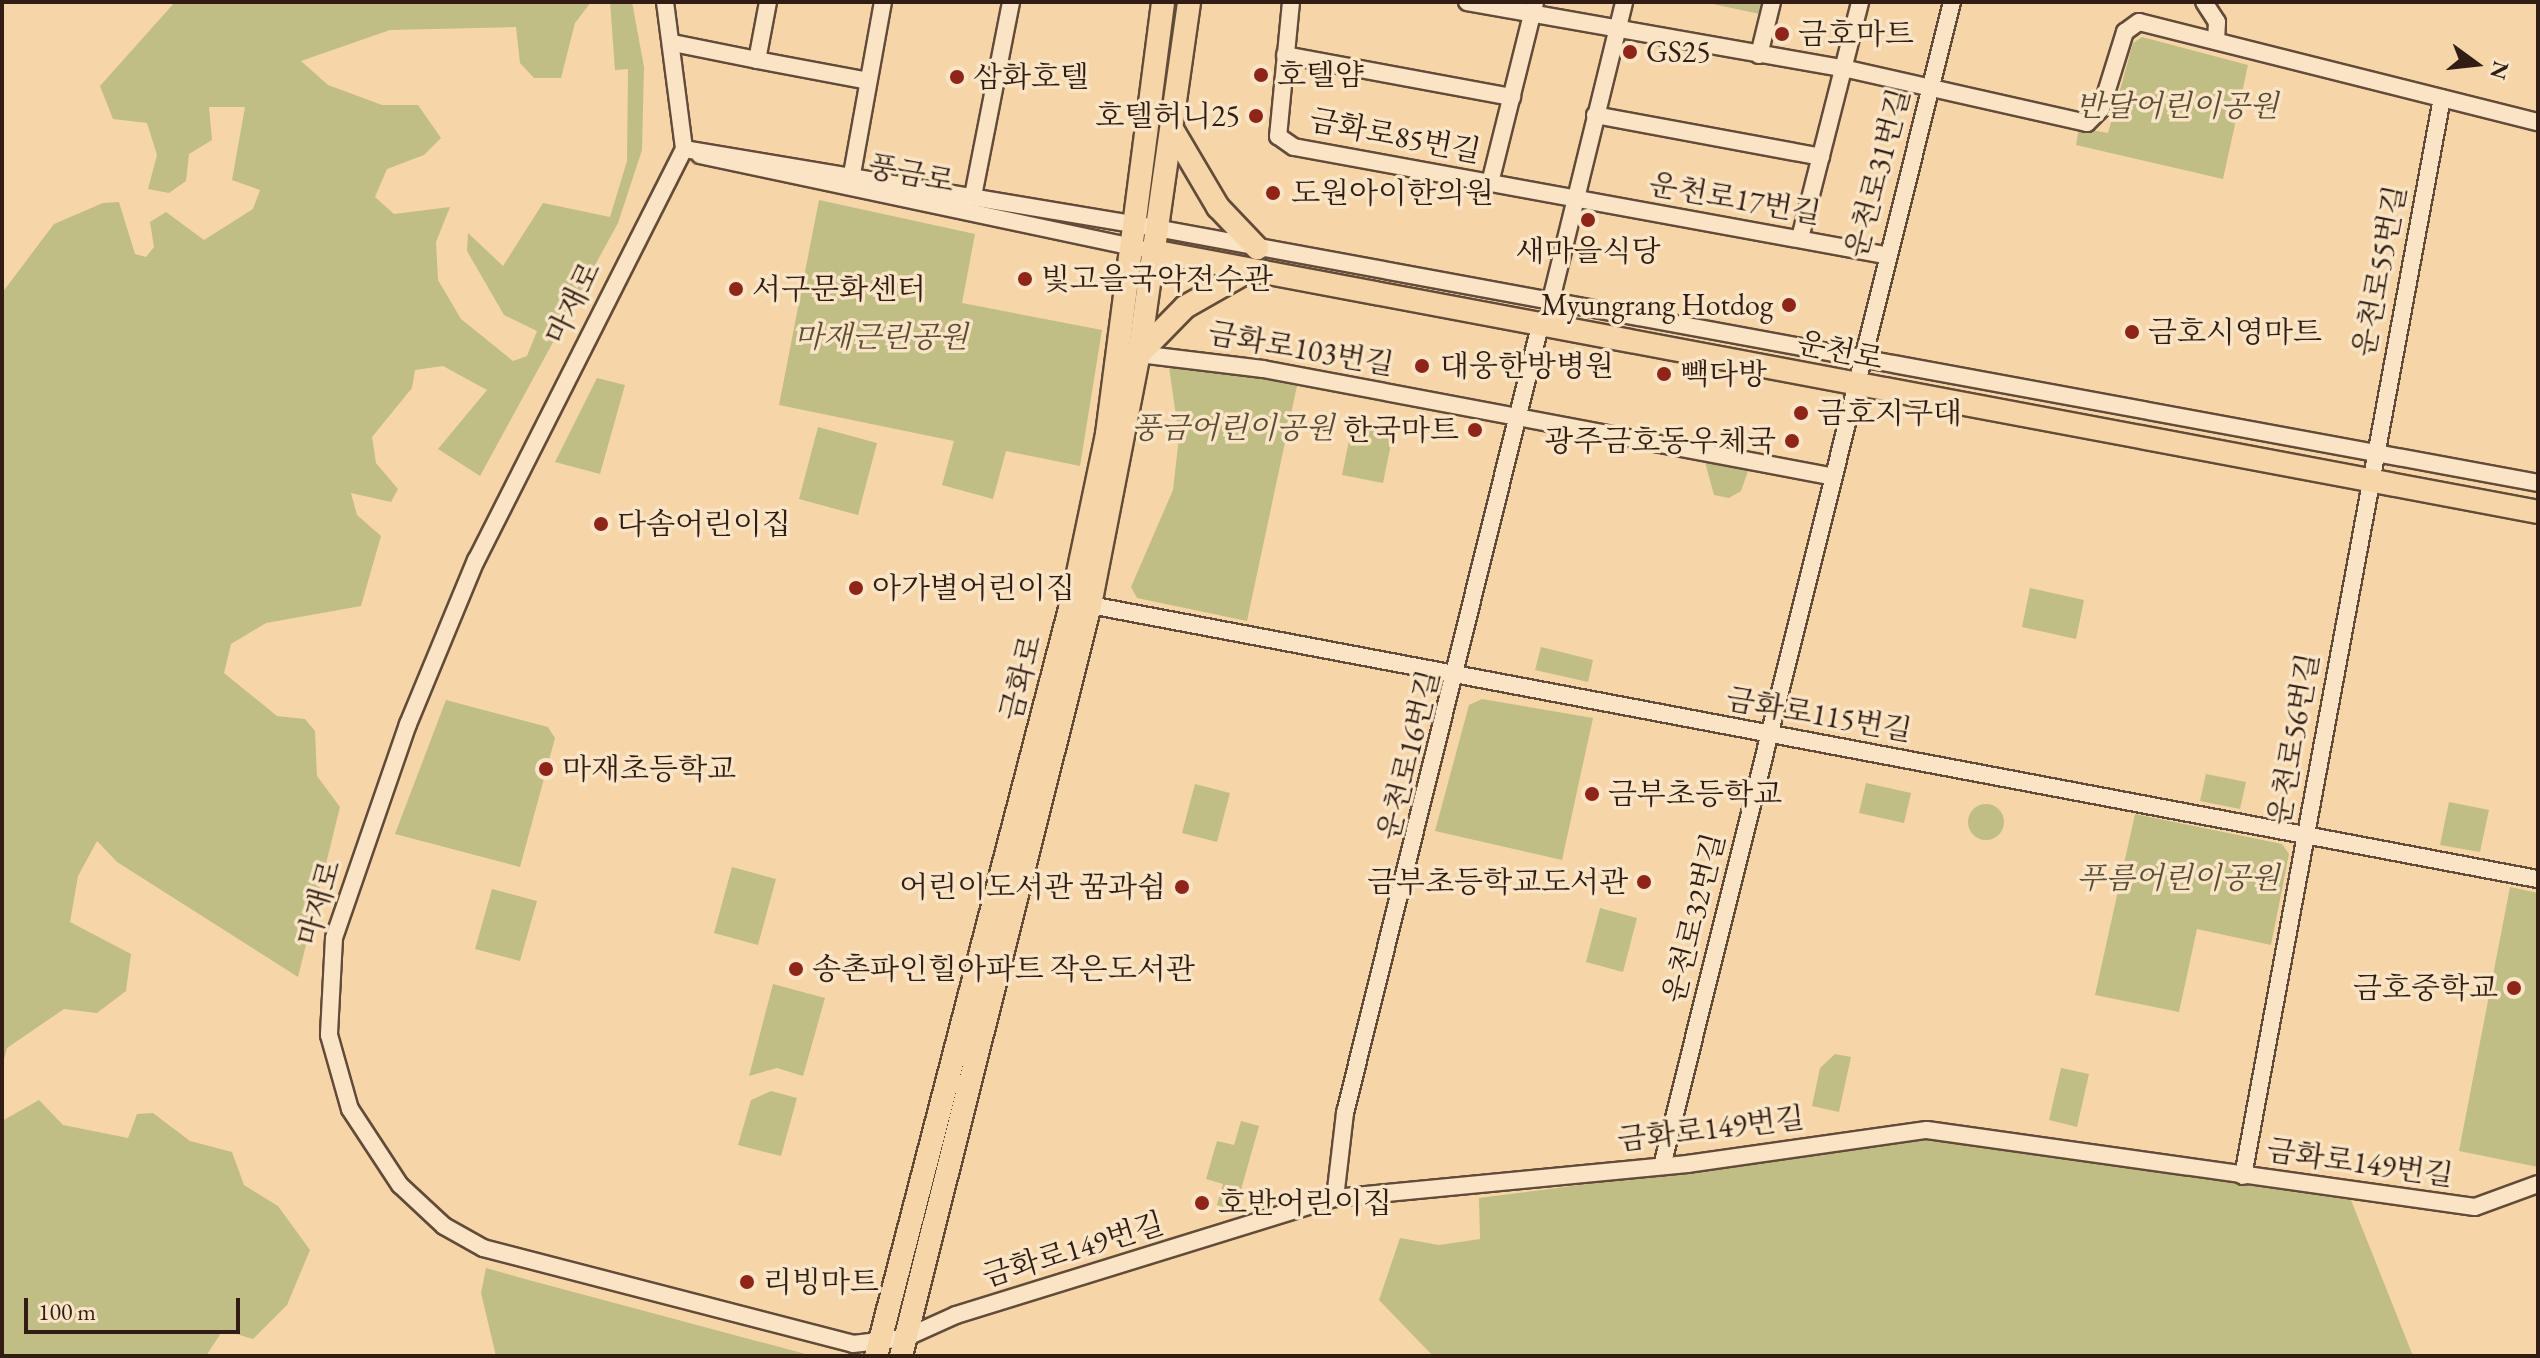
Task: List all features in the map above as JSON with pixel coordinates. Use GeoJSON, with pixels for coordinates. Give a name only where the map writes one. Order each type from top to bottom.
{"type":"FeatureCollection","features":[{"type":"Feature","properties":{"kind":"main road","name":"금화로"},"geometry":{"type":"LineString","coordinates":[[878,1349],[1073,597],[1107,434],[1138,241],[1163,2]]}},
{"type":"Feature","properties":{"kind":"main road","name":"금화로"},"geometry":{"type":"LineString","coordinates":[[1138,241],[1156,228],[1189,2]]}},
{"type":"Feature","properties":{"kind":"main road"},"geometry":{"type":"LineString","coordinates":[[1172,129],[1218,207],[1257,248]]}},
{"type":"Feature","properties":{"kind":"main road","name":"금화로"},"geometry":{"type":"LineString","coordinates":[[903,1347],[1090,605],[1139,354],[1138,241]]}},
{"type":"Feature","properties":{"kind":"main road","name":"운천로"},"geometry":{"type":"LineString","coordinates":[[1138,241],[1248,271],[2369,483],[2538,512]]}},
{"type":"Feature","properties":{"kind":"main road"},"geometry":{"type":"LineString","coordinates":[[1139,354],[1185,307],[1248,271]]}},
{"type":"Feature","properties":{"kind":"street"},"geometry":{"type":"LineString","coordinates":[[665,2],[673,43],[684,149]]}},
{"type":"Feature","properties":{"kind":"street"},"geometry":{"type":"LineString","coordinates":[[757,60],[768,2]]}},
{"type":"Feature","properties":{"kind":"street"},"geometry":{"type":"LineString","coordinates":[[852,174],[883,2]]}},
{"type":"Feature","properties":{"kind":"street"},"geometry":{"type":"LineString","coordinates":[[973,196],[1011,2]]}},
{"type":"Feature","properties":{"kind":"street","name":"금화로85번길"},"geometry":{"type":"LineString","coordinates":[[1291,2],[1285,55],[1283,143],[1576,199]]}},
{"type":"Feature","properties":{"kind":"street"},"geometry":{"type":"LineString","coordinates":[[1467,2],[1534,8],[1617,29],[1843,68],[2087,123],[2101,109],[2125,32],[2139,22],[2538,122]]}},
{"type":"Feature","properties":{"kind":"street"},"geometry":{"type":"LineString","coordinates":[[1551,300],[1624,2]]}},
{"type":"Feature","properties":{"kind":"street"},"geometry":{"type":"LineString","coordinates":[[1759,55],[1772,2]]}},
{"type":"Feature","properties":{"kind":"street"},"geometry":{"type":"LineString","coordinates":[[1800,238],[1860,2]]}},
{"type":"Feature","properties":{"kind":"street","name":"운천로31번길"},"geometry":{"type":"LineString","coordinates":[[1858,358],[1952,2]]}},
{"type":"Feature","properties":{"kind":"street"},"geometry":{"type":"LineString","coordinates":[[2204,2],[2217,22],[2216,41]]}},
{"type":"Feature","properties":{"kind":"street","name":"금화로85번길"},"geometry":{"type":"LineString","coordinates":[[1490,183],[1534,8]]}},
{"type":"Feature","properties":{"kind":"street"},"geometry":{"type":"LineString","coordinates":[[673,43],[868,81]]}},
{"type":"Feature","properties":{"kind":"street","name":"금화로85번길"},"geometry":{"type":"LineString","coordinates":[[1285,55],[1512,97]]}},
{"type":"Feature","properties":{"kind":"street","name":"운천로55번길"},"geometry":{"type":"LineString","coordinates":[[2374,455],[2442,98]]}},
{"type":"Feature","properties":{"kind":"street","name":"운천로17번길"},"geometry":{"type":"LineString","coordinates":[[1595,115],[1821,157]]}},
{"type":"Feature","properties":{"kind":"street","name":"풍금로"},"geometry":{"type":"LineString","coordinates":[[684,149],[973,196],[1138,241]]}},
{"type":"Feature","properties":{"kind":"street","name":"풍금로"},"geometry":{"type":"LineString","coordinates":[[684,149],[728,166],[1138,241]]}},
{"type":"Feature","properties":{"kind":"street","name":"마재로"},"geometry":{"type":"LineString","coordinates":[[684,149],[500,508],[408,724],[334,938],[329,1035],[350,1109],[400,1185],[444,1226],[483,1248],[853,1344],[878,1349],[903,1347]]}},
{"type":"Feature","properties":{"kind":"street","name":"운천로17번길"},"geometry":{"type":"LineString","coordinates":[[1576,199],[1885,255]]}},
{"type":"Feature","properties":{"kind":"street","name":"운천로"},"geometry":{"type":"LineString","coordinates":[[1156,228],[2538,483]]}},
{"type":"Feature","properties":{"kind":"street","name":"운천로16번길"},"geometry":{"type":"LineString","coordinates":[[1335,1198],[1345,1113],[1458,674],[1540,326]]}},
{"type":"Feature","properties":{"kind":"street","name":"금화로103번길"},"geometry":{"type":"LineString","coordinates":[[1139,354],[1196,358],[1830,476]]}},
{"type":"Feature","properties":{"kind":"street","name":"운천로32번길"},"geometry":{"type":"LineString","coordinates":[[1662,1166],[1858,358]]}},
{"type":"Feature","properties":{"kind":"street","name":"운천로56번길"},"geometry":{"type":"LineString","coordinates":[[2243,1176],[2374,455]]}},
{"type":"Feature","properties":{"kind":"street","name":"금화로115번길"},"geometry":{"type":"LineString","coordinates":[[1090,605],[2538,879]]}},
{"type":"Feature","properties":{"kind":"street","name":"금화로149번길"},"geometry":{"type":"LineString","coordinates":[[903,1347],[956,1315],[1335,1198],[1662,1166],[1927,1130],[2475,1207],[2538,1184]]}},
{"type":"Feature","properties":{"kind":"green space"},"geometry":{"type":"Polygon","coordinates":[[[175,2],[591,2],[575,23],[561,78],[534,78],[520,63],[516,27],[390,30],[301,61],[328,85],[382,105],[418,105],[441,138],[424,155],[387,169],[375,197],[394,214],[450,207],[436,242],[438,280],[461,319],[513,361],[527,356],[537,331],[504,315],[467,251],[468,233],[503,266],[543,203],[610,217],[627,161],[628,69],[615,70],[610,2],[632,2],[644,67],[642,150],[618,223],[480,476],[438,449],[487,390],[443,366],[415,370],[412,388],[372,437],[376,463],[398,489],[391,502],[351,493],[357,515],[381,536],[361,606],[266,623],[231,644],[224,673],[277,716],[305,719],[315,731],[317,776],[340,807],[298,977],[117,862],[97,841],[78,876],[70,922],[131,954],[126,991],[97,1013],[64,1009],[7,1048],[2,1067],[2,293],[54,224],[103,203],[119,202],[135,254],[146,257],[154,247],[150,222],[166,212],[204,240],[253,209],[260,190],[232,180],[245,107],[209,107],[212,140],[189,154],[186,181],[169,193],[148,189],[157,155],[147,123],[113,119],[100,86],[175,2]]]}},
{"type":"Feature","properties":{"kind":"green space"},"geometry":{"type":"Polygon","coordinates":[[[1703,2],[1763,2],[1760,14],[1703,2]]]}},
{"type":"Feature","properties":{"kind":"green space","name":"반달어린이공원"},"geometry":{"type":"Polygon","coordinates":[[[2142,37],[2248,65],[2223,179],[2076,145],[2079,128],[2108,133],[2133,43],[2142,37]]]}},
{"type":"Feature","properties":{"kind":"green space","name":"마재근린공원"},"geometry":{"type":"Polygon","coordinates":[[[819,200],[975,234],[962,303],[1102,330],[1080,466],[1006,451],[993,499],[942,485],[954,441],[779,405],[819,200]]]}},
{"type":"Feature","properties":{"kind":"green space","name":"풍금어린이공원"},"geometry":{"type":"Polygon","coordinates":[[[1175,361],[1297,386],[1247,621],[1137,598],[1131,587],[1173,490],[1179,437],[1169,367],[1175,361]]]}},
{"type":"Feature","properties":{"kind":"green space"},"geometry":{"type":"Polygon","coordinates":[[[597,378],[625,385],[600,474],[555,462],[597,378]]]}},
{"type":"Feature","properties":{"kind":"green space"},"geometry":{"type":"Polygon","coordinates":[[[1352,426],[1393,434],[1383,483],[1342,475],[1352,426]]]}},
{"type":"Feature","properties":{"kind":"green space"},"geometry":{"type":"Polygon","coordinates":[[[818,427],[877,443],[858,515],[799,499],[818,427]]]}},
{"type":"Feature","properties":{"kind":"green space"},"geometry":{"type":"Polygon","coordinates":[[[1705,462],[1748,471],[1741,491],[1729,498],[1714,495],[1705,462]]]}},
{"type":"Feature","properties":{"kind":"green space"},"geometry":{"type":"Polygon","coordinates":[[[2030,588],[2084,600],[2076,639],[2022,627],[2030,588]]]}},
{"type":"Feature","properties":{"kind":"green space"},"geometry":{"type":"Polygon","coordinates":[[[1541,647],[1593,660],[1588,682],[1535,670],[1541,647]]]}},
{"type":"Feature","properties":{"kind":"green space"},"geometry":{"type":"Polygon","coordinates":[[[1482,699],[1593,718],[1562,860],[1435,831],[1469,705],[1482,699]]]}},
{"type":"Feature","properties":{"kind":"green space"},"geometry":{"type":"Polygon","coordinates":[[[446,700],[548,727],[555,738],[520,867],[395,834],[446,700]]]}},
{"type":"Feature","properties":{"kind":"green space"},"geometry":{"type":"Polygon","coordinates":[[[2206,774],[2246,782],[2240,809],[2200,801],[2206,774]]]}},
{"type":"Feature","properties":{"kind":"green space"},"geometry":{"type":"Polygon","coordinates":[[[1866,783],[1911,793],[1904,823],[1859,813],[1866,783]]]}},
{"type":"Feature","properties":{"kind":"green space"},"geometry":{"type":"Polygon","coordinates":[[[1195,784],[1230,793],[1217,842],[1182,833],[1195,784]]]}},
{"type":"Feature","properties":{"kind":"green space"},"geometry":{"type":"Polygon","coordinates":[[[2449,802],[2489,810],[2480,852],[2440,845],[2449,802]]]}},
{"type":"Feature","properties":{"kind":"green space"},"geometry":{"type":"Polygon","coordinates":[[[1986,804],[1999,809],[2004,822],[1999,835],[1986,840],[1973,835],[1968,822],[1973,809],[1986,804]]]}},
{"type":"Feature","properties":{"kind":"green space","name":"푸름어린이공원"},"geometry":{"type":"Polygon","coordinates":[[[2135,814],[2282,844],[2289,854],[2271,945],[2197,929],[2179,1012],[2095,995],[2135,814]]]}},
{"type":"Feature","properties":{"kind":"green space"},"geometry":{"type":"Polygon","coordinates":[[[732,867],[776,879],[758,945],[714,933],[732,867]]]}},
{"type":"Feature","properties":{"kind":"green space","name":"금호중학교"},"geometry":{"type":"Polygon","coordinates":[[[2510,887],[2538,893],[2538,1167],[2459,1151],[2510,887]]]}},
{"type":"Feature","properties":{"kind":"green space"},"geometry":{"type":"Polygon","coordinates":[[[492,889],[537,901],[520,961],[475,949],[492,889]]]}},
{"type":"Feature","properties":{"kind":"green space"},"geometry":{"type":"Polygon","coordinates":[[[1600,908],[1637,918],[1623,972],[1586,962],[1600,908]]]}},
{"type":"Feature","properties":{"kind":"green space"},"geometry":{"type":"Polygon","coordinates":[[[773,984],[825,998],[803,1076],[777,1068],[749,1076],[773,984]]]}},
{"type":"Feature","properties":{"kind":"green space"},"geometry":{"type":"Polygon","coordinates":[[[1835,1054],[1851,1057],[1839,1112],[1812,1106],[1820,1068],[1835,1054]]]}},
{"type":"Feature","properties":{"kind":"green space"},"geometry":{"type":"Polygon","coordinates":[[[2061,1068],[2089,1074],[2077,1127],[2049,1120],[2061,1068]]]}},
{"type":"Feature","properties":{"kind":"green space"},"geometry":{"type":"Polygon","coordinates":[[[771,1091],[797,1098],[781,1156],[738,1145],[751,1100],[771,1091]]]}},
{"type":"Feature","properties":{"kind":"green space"},"geometry":{"type":"Polygon","coordinates":[[[39,1100],[63,1125],[128,1138],[137,1114],[153,1113],[190,1141],[232,1152],[244,1185],[278,1206],[310,1250],[287,1305],[253,1339],[223,1330],[206,1356],[2,1356],[2,1121],[39,1100]]]}},
{"type":"Feature","properties":{"kind":"green space"},"geometry":{"type":"Polygon","coordinates":[[[1241,1121],[1259,1126],[1235,1211],[1217,1205],[1223,1184],[1206,1179],[1217,1141],[1234,1145],[1241,1121]]]}},
{"type":"Feature","properties":{"kind":"green space"},"geometry":{"type":"Polygon","coordinates":[[[1927,1140],[2351,1200],[2413,1356],[1433,1356],[1379,1300],[1400,1238],[1439,1245],[1480,1239],[1479,1198],[1927,1140]]]}},
{"type":"Feature","properties":{"kind":"green space"},"geometry":{"type":"Polygon","coordinates":[[[486,1268],[813,1356],[496,1356],[481,1293],[486,1268]]]}},
{"type":"Feature","properties":{"kind":"place","name":"금호마트"},"geometry":{"type":"Point","coordinates":[1782,34]}},
{"type":"Feature","properties":{"kind":"place","name":"GS25"},"geometry":{"type":"Point","coordinates":[1630,52]}},
{"type":"Feature","properties":{"kind":"place","name":"호텔얌"},"geometry":{"type":"Point","coordinates":[1261,75]}},
{"type":"Feature","properties":{"kind":"place","name":"삼화호텔"},"geometry":{"type":"Point","coordinates":[957,77]}},
{"type":"Feature","properties":{"kind":"place","name":"호텔허니25"},"geometry":{"type":"Point","coordinates":[1256,116]}},
{"type":"Feature","properties":{"kind":"place","name":"도원아이한의원"},"geometry":{"type":"Point","coordinates":[1273,193]}},
{"type":"Feature","properties":{"kind":"place","name":"새마을식당"},"geometry":{"type":"Point","coordinates":[1588,220]}},
{"type":"Feature","properties":{"kind":"place","name":"빛고을국악전수관"},"geometry":{"type":"Point","coordinates":[1025,279]}},
{"type":"Feature","properties":{"kind":"place","name":"서구문화센터"},"geometry":{"type":"Point","coordinates":[736,289]}},
{"type":"Feature","properties":{"kind":"place","name":"Myungrang Hotdog"},"geometry":{"type":"Point","coordinates":[1789,305]}},
{"type":"Feature","properties":{"kind":"place","name":"금호시영마트"},"geometry":{"type":"Point","coordinates":[2132,332]}},
{"type":"Feature","properties":{"kind":"place","name":"대웅한방병원"},"geometry":{"type":"Point","coordinates":[1422,366]}},
{"type":"Feature","properties":{"kind":"place","name":"빽다방"},"geometry":{"type":"Point","coordinates":[1664,374]}},
{"type":"Feature","properties":{"kind":"place","name":"금호지구대"},"geometry":{"type":"Point","coordinates":[1801,413]}},
{"type":"Feature","properties":{"kind":"place","name":"한국마트"},"geometry":{"type":"Point","coordinates":[1475,430]}},
{"type":"Feature","properties":{"kind":"place","name":"광주금호동우체국"},"geometry":{"type":"Point","coordinates":[1792,441]}},
{"type":"Feature","properties":{"kind":"place","name":"다솜어린이집"},"geometry":{"type":"Point","coordinates":[601,524]}},
{"type":"Feature","properties":{"kind":"place","name":"아가별어린이집"},"geometry":{"type":"Point","coordinates":[856,588]}},
{"type":"Feature","properties":{"kind":"place","name":"마재초등학교"},"geometry":{"type":"Point","coordinates":[546,769]}},
{"type":"Feature","properties":{"kind":"place","name":"금부초등학교"},"geometry":{"type":"Point","coordinates":[1592,794]}},
{"type":"Feature","properties":{"kind":"place","name":"금부초등학교도서관"},"geometry":{"type":"Point","coordinates":[1644,882]}},
{"type":"Feature","properties":{"kind":"place","name":"어린이도서관 꿈과쉼"},"geometry":{"type":"Point","coordinates":[1182,887]}},
{"type":"Feature","properties":{"kind":"place","name":"송촌파인힐아파트 작은도서관"},"geometry":{"type":"Point","coordinates":[796,969]}},
{"type":"Feature","properties":{"kind":"place","name":"금호중학교"},"geometry":{"type":"Point","coordinates":[2514,988]}},
{"type":"Feature","properties":{"kind":"place","name":"호반어린이집"},"geometry":{"type":"Point","coordinates":[1202,1203]}},
{"type":"Feature","properties":{"kind":"place","name":"리빙마트"},"geometry":{"type":"Point","coordinates":[747,1282]}}]}
